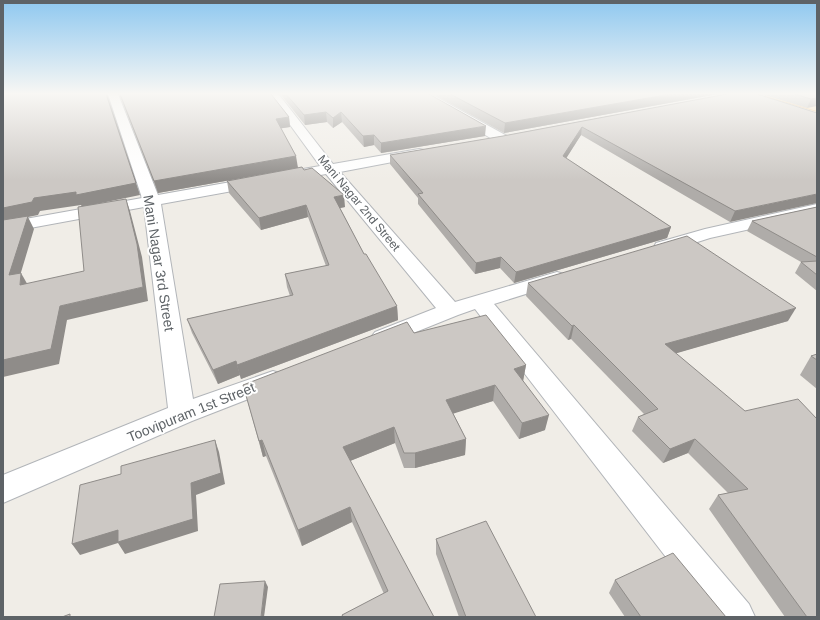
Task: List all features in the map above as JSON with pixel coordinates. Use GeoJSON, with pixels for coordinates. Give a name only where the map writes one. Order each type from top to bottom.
{"type":"FeatureCollection","features":[{"type":"Feature","properties":{"kind":"street","name":"Mani Nagar 3rd Street"},"geometry":{"type":"LineString","coordinates":[[123,123],[152,202],[182,414]]}},
{"type":"Feature","properties":{"kind":"street","name":"Mani Nagar 2nd Street"},"geometry":{"type":"LineString","coordinates":[[295,123],[329,168],[450,310]]}},
{"type":"Feature","properties":{"kind":"street"},"geometry":{"type":"LineString","coordinates":[[474,123],[502,139]]}},
{"type":"Feature","properties":{"kind":"street"},"geometry":{"type":"LineString","coordinates":[[480,143],[518,136]]}},
{"type":"Feature","properties":{"kind":"street"},"geometry":{"type":"LineString","coordinates":[[3,228],[434,150]]}},
{"type":"Feature","properties":{"kind":"street"},"geometry":{"type":"LineString","coordinates":[[645,252],[705,234],[817,209]]}},
{"type":"Feature","properties":{"kind":"street"},"geometry":{"type":"LineString","coordinates":[[366,344],[450,310],[577,272]]}},
{"type":"Feature","properties":{"kind":"street"},"geometry":{"type":"LineString","coordinates":[[480,301],[736,617]]}},
{"type":"Feature","properties":{"kind":"street","name":"Toovipuram 1st Street"},"geometry":{"type":"LineString","coordinates":[[3,489],[182,414],[292,372]]}},
{"type":"Feature","properties":{"kind":"building"},"geometry":{"type":"Polygon","coordinates":[[[3,123],[116,123],[136,183],[76,195],[76,192],[34,198],[32,202],[3,208],[3,123]]]}},
{"type":"Feature","properties":{"kind":"building"},"geometry":{"type":"Polygon","coordinates":[[[131,123],[278,123],[296,156],[154,181],[131,123]]]}},
{"type":"Feature","properties":{"kind":"building"},"geometry":{"type":"Polygon","coordinates":[[[351,123],[481,123],[486,126],[381,143],[374,135],[363,136],[351,123]]]}},
{"type":"Feature","properties":{"kind":"building"},"geometry":{"type":"Polygon","coordinates":[[[573,123],[817,123],[817,194],[735,211],[582,127],[563,156],[671,227],[516,272],[501,257],[476,263],[418,194],[423,193],[390,155],[573,123]]]}},
{"type":"Feature","properties":{"kind":"building"},"geometry":{"type":"Polygon","coordinates":[[[302,167],[304,170],[312,168],[344,195],[334,197],[364,254],[366,254],[397,306],[237,365],[236,361],[213,370],[187,319],[293,295],[285,274],[329,265],[306,205],[259,218],[227,181],[302,167]]]}},
{"type":"Feature","properties":{"kind":"building"},"geometry":{"type":"Polygon","coordinates":[[[126,199],[137,244],[143,287],[60,306],[51,349],[3,360],[3,220],[28,216],[9,275],[21,273],[20,285],[84,271],[78,207],[126,199]]]}},
{"type":"Feature","properties":{"kind":"building"},"geometry":{"type":"Polygon","coordinates":[[[817,207],[817,257],[752,221],[817,207]]]}},
{"type":"Feature","properties":{"kind":"building"},"geometry":{"type":"Polygon","coordinates":[[[687,236],[796,308],[665,344],[745,411],[798,399],[817,419],[817,617],[807,617],[718,495],[748,489],[695,439],[670,449],[638,417],[658,409],[574,325],[572,326],[528,283],[687,236]]]}},
{"type":"Feature","properties":{"kind":"building"},"geometry":{"type":"Polygon","coordinates":[[[817,261],[817,275],[801,262],[817,261]]]}},
{"type":"Feature","properties":{"kind":"building"},"geometry":{"type":"Polygon","coordinates":[[[486,315],[526,365],[514,369],[549,415],[522,423],[495,385],[446,400],[466,439],[415,453],[404,453],[394,427],[343,447],[434,617],[343,617],[342,615],[388,591],[350,507],[298,530],[262,440],[259,441],[243,385],[407,322],[414,333],[486,315]]]}},
{"type":"Feature","properties":{"kind":"building"},"geometry":{"type":"Polygon","coordinates":[[[817,354],[817,360],[811,356],[817,354]]]}},
{"type":"Feature","properties":{"kind":"building"},"geometry":{"type":"Polygon","coordinates":[[[215,440],[221,473],[191,483],[193,519],[118,542],[118,530],[72,544],[80,485],[121,474],[121,466],[215,440]]]}},
{"type":"Feature","properties":{"kind":"building"},"geometry":{"type":"Polygon","coordinates":[[[486,521],[536,617],[466,617],[436,539],[486,521]]]}},
{"type":"Feature","properties":{"kind":"building"},"geometry":{"type":"Polygon","coordinates":[[[673,553],[726,617],[641,617],[615,580],[673,553]]]}},
{"type":"Feature","properties":{"kind":"building"},"geometry":{"type":"Polygon","coordinates":[[[265,581],[261,617],[214,617],[220,584],[265,581]]]}},
{"type":"Feature","properties":{"kind":"building"},"geometry":{"type":"Polygon","coordinates":[[[70,614],[70,617],[62,617],[70,614]]]}}]}
